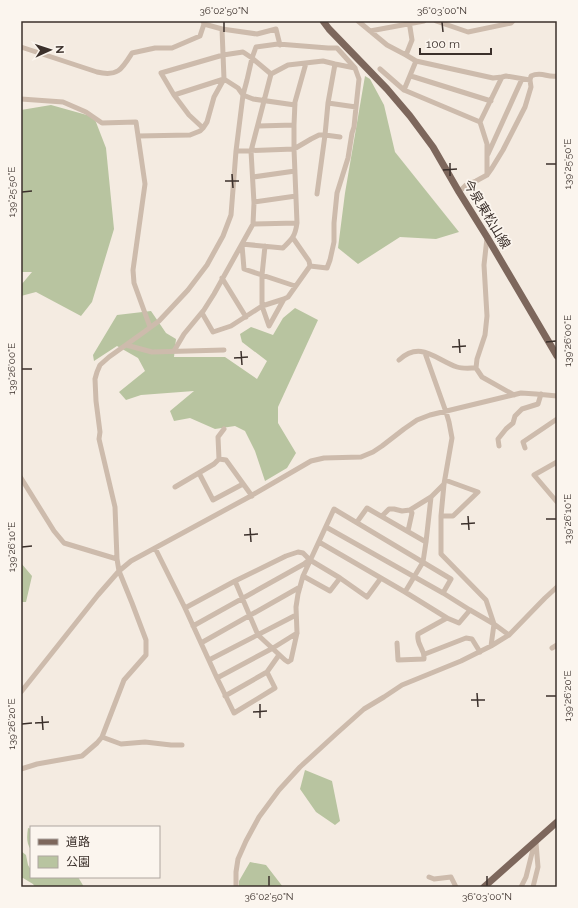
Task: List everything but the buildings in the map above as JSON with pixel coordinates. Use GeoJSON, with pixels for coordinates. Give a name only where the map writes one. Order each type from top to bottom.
{"type":"FeatureCollection","features":[{"type":"Feature","properties":{"kind":"main road","name":"今泉東松山線"},"geometry":{"type":"LineString","coordinates":[[323,21],[339,40],[387,89],[410,116],[433,147],[557,356]]}},
{"type":"Feature","properties":{"kind":"main road"},"geometry":{"type":"LineString","coordinates":[[484,887],[557,822]]}},
{"type":"Feature","properties":{"kind":"street"},"geometry":{"type":"LineString","coordinates":[[358,21],[387,45],[416,61],[493,78],[506,76],[530,80]]}},
{"type":"Feature","properties":{"kind":"street"},"geometry":{"type":"LineString","coordinates":[[370,31],[424,21]]}},
{"type":"Feature","properties":{"kind":"street"},"geometry":{"type":"LineString","coordinates":[[436,21],[468,32],[511,23],[513,21]]}},
{"type":"Feature","properties":{"kind":"street"},"geometry":{"type":"LineString","coordinates":[[21,47],[105,74],[119,71],[123,68],[132,53],[155,48],[172,48],[200,36],[204,22],[222,29],[257,34],[276,29],[280,45]]}},
{"type":"Feature","properties":{"kind":"street"},"geometry":{"type":"LineString","coordinates":[[406,55],[412,40],[409,23]]}},
{"type":"Feature","properties":{"kind":"street"},"geometry":{"type":"LineString","coordinates":[[138,136],[190,135],[200,131],[203,128],[207,122],[214,97],[224,79],[222,29]]}},
{"type":"Feature","properties":{"kind":"street"},"geometry":{"type":"LineString","coordinates":[[337,48],[339,40]]}},
{"type":"Feature","properties":{"kind":"street"},"geometry":{"type":"LineString","coordinates":[[21,768],[82,756],[97,743],[102,737],[124,680],[146,655],[146,640],[119,571],[115,507],[99,439],[100,432],[95,379],[100,365],[108,357],[159,321],[188,290],[207,265],[223,236],[231,215],[236,151],[243,95],[256,47],[280,45],[337,48],[355,68],[360,79],[354,127],[348,158],[337,193],[334,242],[330,260],[327,268],[310,266]]}},
{"type":"Feature","properties":{"kind":"street"},"geometry":{"type":"LineString","coordinates":[[203,128],[189,115],[174,95],[161,73],[223,55],[242,52],[252,58],[271,74]]}},
{"type":"Feature","properties":{"kind":"street"},"geometry":{"type":"LineString","coordinates":[[174,351],[184,334],[203,311],[214,294],[253,224],[254,202],[251,151],[271,74],[288,65],[323,61],[355,68]]}},
{"type":"Feature","properties":{"kind":"street"},"geometry":{"type":"LineString","coordinates":[[404,90],[416,61]]}},
{"type":"Feature","properties":{"kind":"street"},"geometry":{"type":"LineString","coordinates":[[242,244],[283,248],[293,238],[296,231],[294,149],[295,105],[306,63]]}},
{"type":"Feature","properties":{"kind":"street"},"geometry":{"type":"LineString","coordinates":[[317,194],[328,103],[335,64]]}},
{"type":"Feature","properties":{"kind":"street"},"geometry":{"type":"LineString","coordinates":[[380,69],[404,90],[480,122]]}},
{"type":"Feature","properties":{"kind":"street"},"geometry":{"type":"LineString","coordinates":[[459,192],[466,185],[487,174],[503,150],[525,107],[531,87],[531,76],[534,74],[544,74],[550,77],[557,76]]}},
{"type":"Feature","properties":{"kind":"street"},"geometry":{"type":"LineString","coordinates":[[411,76],[491,101]]}},
{"type":"Feature","properties":{"kind":"street"},"geometry":{"type":"LineString","coordinates":[[487,174],[487,144],[480,122],[502,77]]}},
{"type":"Feature","properties":{"kind":"street"},"geometry":{"type":"LineString","coordinates":[[487,156],[522,78]]}},
{"type":"Feature","properties":{"kind":"street"},"geometry":{"type":"LineString","coordinates":[[224,79],[238,88],[243,95],[253,99],[295,105]]}},
{"type":"Feature","properties":{"kind":"street"},"geometry":{"type":"LineString","coordinates":[[174,95],[224,79]]}},
{"type":"Feature","properties":{"kind":"street"},"geometry":{"type":"LineString","coordinates":[[21,98],[63,102],[86,112],[102,123],[136,122],[145,184],[133,270],[134,283],[150,327]]}},
{"type":"Feature","properties":{"kind":"street"},"geometry":{"type":"LineString","coordinates":[[328,103],[356,107]]}},
{"type":"Feature","properties":{"kind":"street"},"geometry":{"type":"LineString","coordinates":[[258,126],[294,125]]}},
{"type":"Feature","properties":{"kind":"street"},"geometry":{"type":"LineString","coordinates":[[236,151],[294,149],[319,135],[340,137]]}},
{"type":"Feature","properties":{"kind":"street"},"geometry":{"type":"LineString","coordinates":[[253,177],[295,171]]}},
{"type":"Feature","properties":{"kind":"street"},"geometry":{"type":"LineString","coordinates":[[254,202],[296,196]]}},
{"type":"Feature","properties":{"kind":"street"},"geometry":{"type":"LineString","coordinates":[[253,224],[297,223]]}},
{"type":"Feature","properties":{"kind":"street"},"geometry":{"type":"LineString","coordinates":[[487,237],[484,265],[487,316],[485,335],[476,359],[476,368],[482,377],[514,395]]}},
{"type":"Feature","properties":{"kind":"street"},"geometry":{"type":"LineString","coordinates":[[293,238],[309,261],[310,266]]}},
{"type":"Feature","properties":{"kind":"street"},"geometry":{"type":"LineString","coordinates":[[242,244],[244,269],[295,286]]}},
{"type":"Feature","properties":{"kind":"street"},"geometry":{"type":"LineString","coordinates":[[265,246],[262,275],[262,306],[269,326],[284,299]]}},
{"type":"Feature","properties":{"kind":"street"},"geometry":{"type":"LineString","coordinates":[[203,311],[202,312],[213,332],[231,326],[262,306],[288,297],[310,266]]}},
{"type":"Feature","properties":{"kind":"street"},"geometry":{"type":"LineString","coordinates":[[222,278],[246,317]]}},
{"type":"Feature","properties":{"kind":"street"},"geometry":{"type":"LineString","coordinates":[[126,345],[152,352],[224,350]]}},
{"type":"Feature","properties":{"kind":"street"},"geometry":{"type":"LineString","coordinates":[[399,360],[412,352],[425,352],[458,367],[476,368]]}},
{"type":"Feature","properties":{"kind":"street"},"geometry":{"type":"LineString","coordinates":[[425,352],[450,422],[452,438],[441,516],[441,554],[486,600],[494,624],[490,646]]}},
{"type":"Feature","properties":{"kind":"street"},"geometry":{"type":"LineString","coordinates":[[21,692],[98,595],[119,571],[131,561],[252,496],[311,461],[324,458],[361,457],[382,446],[417,420],[430,415],[521,393],[557,396]]}},
{"type":"Feature","properties":{"kind":"street"},"geometry":{"type":"LineString","coordinates":[[498,446],[498,439],[513,423],[515,416],[522,410],[538,404],[541,394]]}},
{"type":"Feature","properties":{"kind":"street"},"geometry":{"type":"LineString","coordinates":[[525,448],[523,442],[557,419]]}},
{"type":"Feature","properties":{"kind":"street"},"geometry":{"type":"LineString","coordinates":[[175,487],[214,464],[219,459],[218,437],[224,429]]}},
{"type":"Feature","properties":{"kind":"street"},"geometry":{"type":"LineString","coordinates":[[219,459],[226,460],[252,496]]}},
{"type":"Feature","properties":{"kind":"street"},"geometry":{"type":"LineString","coordinates":[[557,462],[534,475],[557,502]]}},
{"type":"Feature","properties":{"kind":"street"},"geometry":{"type":"LineString","coordinates":[[199,472],[213,500],[243,484]]}},
{"type":"Feature","properties":{"kind":"street"},"geometry":{"type":"LineString","coordinates":[[21,478],[54,532],[64,543],[117,558]]}},
{"type":"Feature","properties":{"kind":"street"},"geometry":{"type":"LineString","coordinates":[[382,516],[389,509],[402,511],[410,510],[430,497],[445,482]]}},
{"type":"Feature","properties":{"kind":"street"},"geometry":{"type":"LineString","coordinates":[[441,516],[453,516],[478,492],[445,482]]}},
{"type":"Feature","properties":{"kind":"street"},"geometry":{"type":"LineString","coordinates":[[405,592],[423,562],[430,497]]}},
{"type":"Feature","properties":{"kind":"street"},"geometry":{"type":"LineString","coordinates":[[357,522],[367,508],[426,542]]}},
{"type":"Feature","properties":{"kind":"street"},"geometry":{"type":"LineString","coordinates":[[235,581],[258,635],[288,662],[291,660],[296,633],[296,607],[303,576],[334,509],[451,579],[443,593]]}},
{"type":"Feature","properties":{"kind":"street"},"geometry":{"type":"LineString","coordinates":[[408,531],[412,513],[410,510]]}},
{"type":"Feature","properties":{"kind":"street"},"geometry":{"type":"LineString","coordinates":[[326,527],[443,593],[494,624],[509,635]]}},
{"type":"Feature","properties":{"kind":"street"},"geometry":{"type":"LineString","coordinates":[[319,542],[447,618],[459,623],[470,610]]}},
{"type":"Feature","properties":{"kind":"street"},"geometry":{"type":"LineString","coordinates":[[155,548],[234,713],[275,688],[267,672]]}},
{"type":"Feature","properties":{"kind":"street"},"geometry":{"type":"LineString","coordinates":[[185,608],[235,581],[286,556],[298,552],[367,597],[381,578]]}},
{"type":"Feature","properties":{"kind":"street"},"geometry":{"type":"LineString","coordinates":[[193,626],[310,560]]}},
{"type":"Feature","properties":{"kind":"street"},"geometry":{"type":"LineString","coordinates":[[303,576],[330,591],[340,578]]}},
{"type":"Feature","properties":{"kind":"street"},"geometry":{"type":"LineString","coordinates":[[201,643],[300,587]]}},
{"type":"Feature","properties":{"kind":"street"},"geometry":{"type":"LineString","coordinates":[[236,887],[238,858],[252,829],[279,790],[300,767],[364,709],[402,685],[461,661],[509,635],[557,587]]}},
{"type":"Feature","properties":{"kind":"street"},"geometry":{"type":"LineString","coordinates":[[209,660],[296,615]]}},
{"type":"Feature","properties":{"kind":"street"},"geometry":{"type":"LineString","coordinates":[[397,643],[398,660],[424,659],[424,654],[417,640],[418,634],[447,618]]}},
{"type":"Feature","properties":{"kind":"street"},"geometry":{"type":"LineString","coordinates":[[217,678],[273,648],[296,633]]}},
{"type":"Feature","properties":{"kind":"street"},"geometry":{"type":"LineString","coordinates":[[424,654],[466,638],[472,639],[480,652]]}},
{"type":"Feature","properties":{"kind":"street"},"geometry":{"type":"LineString","coordinates":[[225,696],[267,672],[279,655]]}},
{"type":"Feature","properties":{"kind":"street"},"geometry":{"type":"LineString","coordinates":[[102,737],[121,744],[145,742],[182,745]]}},
{"type":"Feature","properties":{"kind":"street"},"geometry":{"type":"LineString","coordinates":[[521,887],[526,876],[535,840]]}},
{"type":"Feature","properties":{"kind":"street"},"geometry":{"type":"LineString","coordinates":[[533,887],[538,868],[535,840]]}},
{"type":"Feature","properties":{"kind":"street"},"geometry":{"type":"LineString","coordinates":[[429,877],[434,879],[451,877],[456,887]]}},
{"type":"Feature","properties":{"kind":"green space"},"geometry":{"type":"Polygon","coordinates":[[[365,76],[370,79],[384,105],[395,152],[459,232],[436,239],[400,237],[358,264],[338,248],[345,193],[365,76]]]}},
{"type":"Feature","properties":{"kind":"green space"},"geometry":{"type":"Polygon","coordinates":[[[51,105],[94,117],[106,148],[114,229],[92,302],[81,316],[36,292],[21,296],[21,285],[32,272],[21,272],[21,110],[51,105]]]}},
{"type":"Feature","properties":{"kind":"green space"},"geometry":{"type":"Polygon","coordinates":[[[295,308],[318,320],[278,407],[278,423],[296,453],[287,468],[265,481],[255,451],[245,431],[235,426],[215,429],[190,418],[174,421],[170,411],[194,391],[141,395],[126,400],[119,392],[145,371],[138,358],[117,346],[94,361],[93,355],[117,315],[151,311],[166,333],[176,339],[174,357],[225,357],[257,379],[267,361],[242,342],[240,334],[251,327],[273,335],[283,318],[295,308]]]}},
{"type":"Feature","properties":{"kind":"green space"},"geometry":{"type":"Polygon","coordinates":[[[21,563],[32,576],[26,602],[21,602],[21,563]]]}},
{"type":"Feature","properties":{"kind":"green space"},"geometry":{"type":"Polygon","coordinates":[[[305,770],[332,781],[340,821],[335,825],[316,812],[300,789],[305,770]]]}},
{"type":"Feature","properties":{"kind":"green space"},"geometry":{"type":"Polygon","coordinates":[[[28,828],[30,829],[30,848],[29,847],[27,837],[28,828]]]}},
{"type":"Feature","properties":{"kind":"green space"},"geometry":{"type":"Polygon","coordinates":[[[21,851],[26,855],[30,868],[30,878],[79,878],[84,887],[35,887],[33,884],[21,878],[21,851]]]}},
{"type":"Feature","properties":{"kind":"green space"},"geometry":{"type":"Polygon","coordinates":[[[250,862],[266,865],[283,887],[239,887],[239,881],[250,862]]]}}]}
